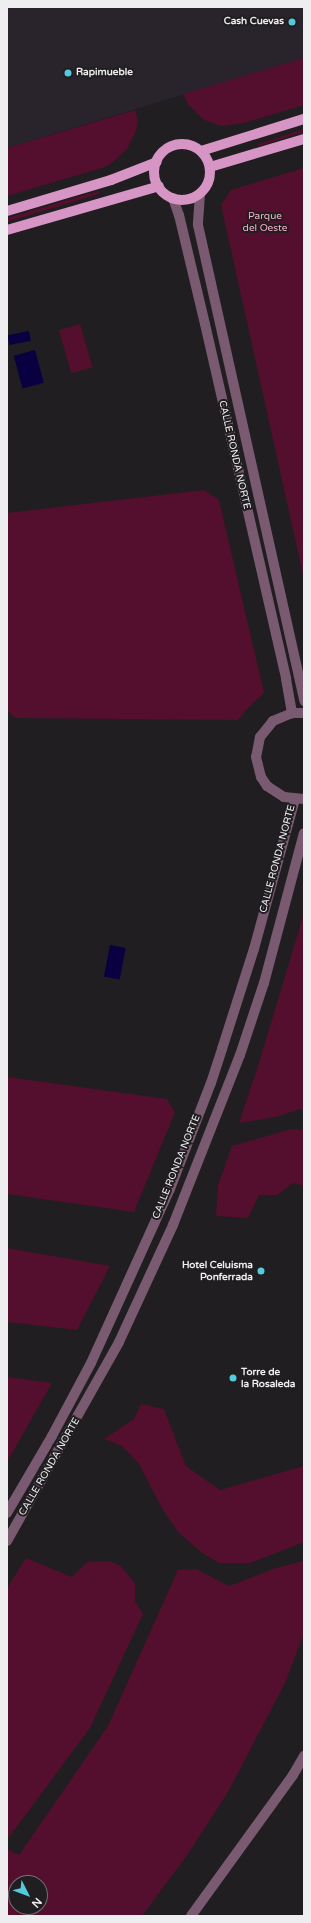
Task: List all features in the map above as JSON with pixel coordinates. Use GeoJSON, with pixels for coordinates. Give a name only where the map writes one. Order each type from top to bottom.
{"type":"FeatureCollection","features":[{"type":"Feature","properties":{"kind":"main road"},"geometry":{"type":"LineString","coordinates":[[201,151],[304,119]]}},
{"type":"Feature","properties":{"kind":"main road"},"geometry":{"type":"LineString","coordinates":[[210,167],[304,139]]}},
{"type":"Feature","properties":{"kind":"main road"},"geometry":{"type":"LineString","coordinates":[[176,144],[190,145],[201,151],[210,167],[208,182],[200,194],[191,198],[182,199],[173,198],[165,193],[159,186],[155,174],[157,162],[164,151],[176,144]]}},
{"type":"Feature","properties":{"kind":"main road"},"geometry":{"type":"LineString","coordinates":[[7,211],[111,180],[157,162]]}},
{"type":"Feature","properties":{"kind":"main road"},"geometry":{"type":"LineString","coordinates":[[7,230],[159,186]]}},
{"type":"Feature","properties":{"kind":"street","name":"CALLE RONDA NORTE"},"geometry":{"type":"LineString","coordinates":[[200,194],[198,225],[304,701]]}},
{"type":"Feature","properties":{"kind":"street","name":"CALLE RONDA NORTE"},"geometry":{"type":"LineString","coordinates":[[173,198],[179,215],[205,324],[286,679],[292,713]]}},
{"type":"Feature","properties":{"kind":"street"},"geometry":{"type":"LineString","coordinates":[[299,799],[284,797],[267,786],[261,777],[256,757],[256,747],[266,728],[282,716],[292,713],[304,713]]}},
{"type":"Feature","properties":{"kind":"street","name":"CALLE RONDA NORTE"},"geometry":{"type":"LineString","coordinates":[[7,1513],[52,1436],[91,1363],[170,1189],[211,1083],[254,950],[299,799]]}},
{"type":"Feature","properties":{"kind":"street","name":"CALLE RONDA NORTE"},"geometry":{"type":"LineString","coordinates":[[7,1541],[119,1342],[173,1226],[228,1091],[243,1048],[264,983],[304,833]]}},
{"type":"Feature","properties":{"kind":"street"},"geometry":{"type":"LineString","coordinates":[[191,1916],[288,1782],[304,1756]]}},
{"type":"Feature","properties":{"kind":"shaded area"},"geometry":{"type":"Polygon","coordinates":[[[7,7],[304,7],[304,58],[7,148],[7,7]]]}},
{"type":"Feature","properties":{"kind":"shaded area"},"geometry":{"type":"Polygon","coordinates":[[[29,331],[31,341],[9,345],[7,335],[29,331]]]}},
{"type":"Feature","properties":{"kind":"shaded area"},"geometry":{"type":"Polygon","coordinates":[[[35,350],[44,383],[23,389],[14,356],[35,350]]]}},
{"type":"Feature","properties":{"kind":"shaded area"},"geometry":{"type":"Polygon","coordinates":[[[110,945],[126,948],[120,979],[104,976],[110,945]]]}},
{"type":"Feature","properties":{"kind":"green space"},"geometry":{"type":"Polygon","coordinates":[[[304,58],[304,105],[244,123],[221,126],[204,120],[188,104],[183,94],[304,58]]]}},
{"type":"Feature","properties":{"kind":"green space"},"geometry":{"type":"Polygon","coordinates":[[[135,110],[138,121],[136,131],[127,149],[113,162],[105,167],[7,196],[7,148],[135,110]]]}},
{"type":"Feature","properties":{"kind":"green space"},"geometry":{"type":"Polygon","coordinates":[[[304,129],[304,132],[259,146],[258,144],[304,129]]]}},
{"type":"Feature","properties":{"kind":"green space","name":"Parque del Oeste"},"geometry":{"type":"Polygon","coordinates":[[[304,168],[304,579],[221,205],[231,190],[304,168]]]}},
{"type":"Feature","properties":{"kind":"green space"},"geometry":{"type":"Polygon","coordinates":[[[98,191],[99,194],[7,222],[7,218],[98,191]]]}},
{"type":"Feature","properties":{"kind":"green space"},"geometry":{"type":"Polygon","coordinates":[[[80,324],[92,367],[71,373],[59,330],[80,324]]]}},
{"type":"Feature","properties":{"kind":"green space"},"geometry":{"type":"Polygon","coordinates":[[[204,490],[219,500],[264,693],[238,720],[15,718],[7,710],[7,513],[204,490]]]}},
{"type":"Feature","properties":{"kind":"green space"},"geometry":{"type":"Polygon","coordinates":[[[304,913],[304,1110],[300,1109],[276,1117],[239,1123],[258,1066],[304,913]]]}},
{"type":"Feature","properties":{"kind":"green space"},"geometry":{"type":"Polygon","coordinates":[[[7,1077],[167,1099],[175,1112],[134,1212],[7,1194],[7,1077]]]}},
{"type":"Feature","properties":{"kind":"green space"},"geometry":{"type":"Polygon","coordinates":[[[292,1129],[304,1130],[304,1186],[293,1183],[277,1195],[259,1195],[248,1218],[216,1216],[218,1185],[232,1146],[292,1129]]]}},
{"type":"Feature","properties":{"kind":"green space"},"geometry":{"type":"Polygon","coordinates":[[[7,1248],[110,1266],[77,1330],[7,1322],[7,1248]]]}},
{"type":"Feature","properties":{"kind":"green space"},"geometry":{"type":"Polygon","coordinates":[[[7,1377],[52,1383],[7,1462],[7,1377]]]}},
{"type":"Feature","properties":{"kind":"green space"},"geometry":{"type":"Polygon","coordinates":[[[141,1404],[164,1409],[186,1466],[220,1490],[304,1466],[304,1542],[250,1563],[219,1563],[201,1552],[179,1533],[163,1510],[139,1464],[122,1446],[104,1439],[134,1419],[141,1404]]]}},
{"type":"Feature","properties":{"kind":"green space"},"geometry":{"type":"Polygon","coordinates":[[[26,1558],[72,1577],[87,1562],[109,1561],[120,1565],[135,1583],[135,1601],[143,1614],[90,1728],[7,1840],[7,1588],[26,1558]]]}},
{"type":"Feature","properties":{"kind":"green space"},"geometry":{"type":"Polygon","coordinates":[[[304,1561],[304,1633],[285,1683],[228,1792],[188,1854],[142,1916],[7,1916],[7,1849],[19,1855],[108,1726],[178,1570],[196,1569],[229,1586],[276,1568],[304,1561]]]}},
{"type":"Feature","properties":{"kind":"place","name":"Cash Cuevas"},"geometry":{"type":"Point","coordinates":[292,22]}},
{"type":"Feature","properties":{"kind":"place","name":"Rapimueble"},"geometry":{"type":"Point","coordinates":[68,73]}},
{"type":"Feature","properties":{"kind":"place","name":"Hotel Celuisma Ponferrada"},"geometry":{"type":"Point","coordinates":[261,1271]}},
{"type":"Feature","properties":{"kind":"place","name":"Torre de la Rosaleda"},"geometry":{"type":"Point","coordinates":[233,1378]}}]}
